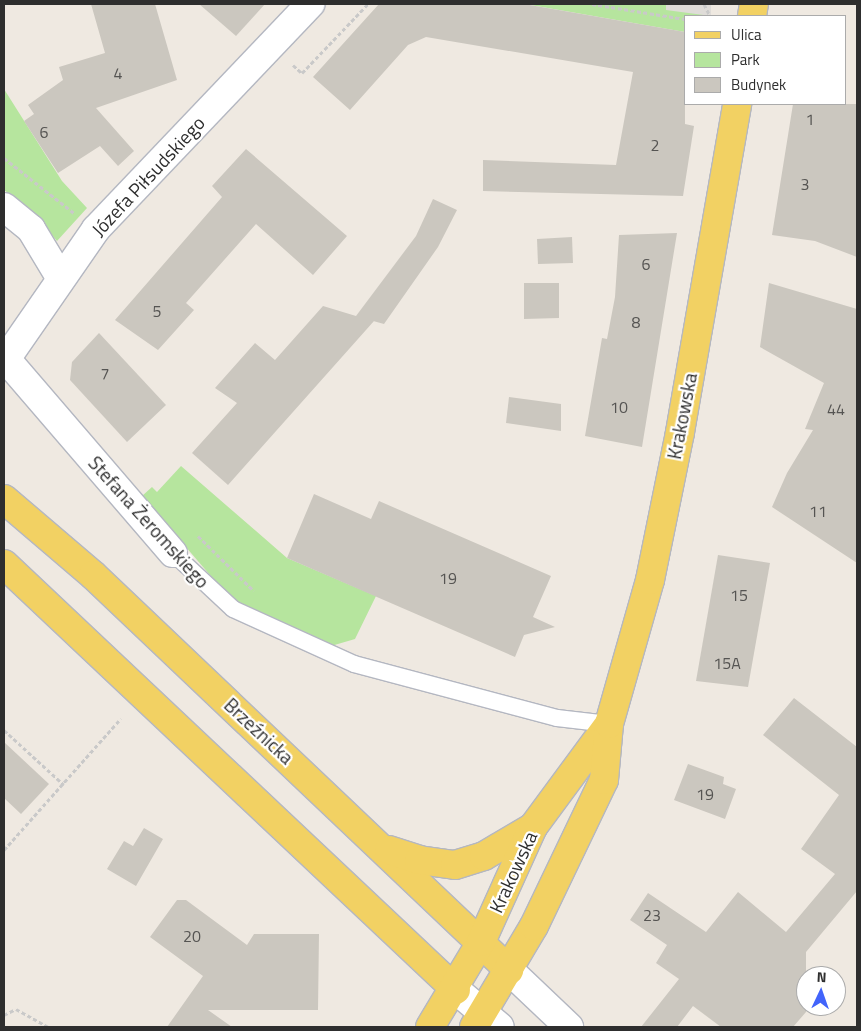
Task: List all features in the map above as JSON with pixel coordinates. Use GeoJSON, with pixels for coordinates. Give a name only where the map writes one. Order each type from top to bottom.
{"type":"FeatureCollection","features":[{"type":"Feature","properties":{"kind":"main road","name":"Krakowska"},"geometry":{"type":"LineString","coordinates":[[486,1023],[509,970],[604,780],[609,724],[650,580],[737,105]]}},
{"type":"Feature","properties":{"kind":"main road","name":"Brzeźnicka"},"geometry":{"type":"LineString","coordinates":[[4,500],[93,575],[383,848],[439,904],[482,942],[509,970]]}},
{"type":"Feature","properties":{"kind":"main road"},"geometry":{"type":"LineString","coordinates":[[4,564],[456,990]]}},
{"type":"Feature","properties":{"kind":"main road","name":"Krakowska"},"geometry":{"type":"LineString","coordinates":[[430,1027],[456,990],[482,942],[533,827],[609,724]]}},
{"type":"Feature","properties":{"kind":"main road"},"geometry":{"type":"LineString","coordinates":[[383,848],[419,860],[455,864],[484,856],[533,827]]}},
{"type":"Feature","properties":{"kind":"street","name":"Józefa Piłsudskiego"},"geometry":{"type":"LineString","coordinates":[[5,360],[16,323],[60,277],[96,229],[310,4]]}},
{"type":"Feature","properties":{"kind":"street"},"geometry":{"type":"LineString","coordinates":[[4,208],[31,229],[60,277]]}},
{"type":"Feature","properties":{"kind":"street","name":"Stefana Żeromskiego"},"geometry":{"type":"LineString","coordinates":[[5,360],[174,553]]}},
{"type":"Feature","properties":{"kind":"street"},"geometry":{"type":"LineString","coordinates":[[509,970],[569,1027]]}},
{"type":"Feature","properties":{"kind":"street"},"geometry":{"type":"LineString","coordinates":[[456,990],[486,1023]]}},
{"type":"Feature","properties":{"kind":"lane","name":"Stefana Żeromskiego"},"geometry":{"type":"LineString","coordinates":[[174,553],[234,609],[354,664],[557,718],[609,724]]}},
{"type":"Feature","properties":{"kind":"path"},"geometry":{"type":"LineString","coordinates":[[292,65],[302,73],[368,4]]}},
{"type":"Feature","properties":{"kind":"path"},"geometry":{"type":"LineString","coordinates":[[592,4],[684,19]]}},
{"type":"Feature","properties":{"kind":"path"},"geometry":{"type":"LineString","coordinates":[[4,158],[82,220]]}},
{"type":"Feature","properties":{"kind":"path"},"geometry":{"type":"LineString","coordinates":[[195,532],[257,594]]}},
{"type":"Feature","properties":{"kind":"path"},"geometry":{"type":"LineString","coordinates":[[4,850],[64,785],[121,718]]}},
{"type":"Feature","properties":{"kind":"path"},"geometry":{"type":"LineString","coordinates":[[4,730],[64,785]]}},
{"type":"Feature","properties":{"kind":"path"},"geometry":{"type":"LineString","coordinates":[[4,1015],[16,1009],[48,1027]]}},
{"type":"Feature","properties":{"kind":"green space"},"geometry":{"type":"Polygon","coordinates":[[[525,4],[711,4],[711,15],[684,15],[684,32],[525,4]]]}},
{"type":"Feature","properties":{"kind":"green space"},"geometry":{"type":"Polygon","coordinates":[[[4,89],[62,181],[87,208],[57,241],[31,210],[4,190],[4,89]]]}},
{"type":"Feature","properties":{"kind":"green space"},"geometry":{"type":"Polygon","coordinates":[[[181,466],[287,558],[376,596],[355,639],[331,646],[240,604],[222,589],[142,496],[152,487],[157,492],[181,466]]]}},
{"type":"Feature","properties":{"kind":"shaded area"},"geometry":{"type":"Polygon","coordinates":[[[666,4],[711,4],[711,15],[666,10],[666,4]]]}},
{"type":"Feature","properties":{"kind":"building"},"geometry":{"type":"Polygon","coordinates":[[[91,4],[155,4],[177,80],[96,108],[134,151],[118,166],[100,146],[58,173],[24,121],[34,114],[28,105],[63,80],[59,67],[105,53],[91,4]]]}},
{"type":"Feature","properties":{"kind":"building"},"geometry":{"type":"Polygon","coordinates":[[[199,4],[265,4],[236,36],[199,4]]]}},
{"type":"Feature","properties":{"kind":"building"},"geometry":{"type":"Polygon","coordinates":[[[379,4],[524,4],[684,32],[685,124],[694,126],[683,196],[483,191],[483,160],[616,165],[633,72],[426,37],[408,45],[350,110],[313,77],[379,4]]]}},
{"type":"Feature","properties":{"kind":"building"},"geometry":{"type":"Polygon","coordinates":[[[857,104],[857,257],[815,241],[772,235],[793,105],[857,104]]]}},
{"type":"Feature","properties":{"kind":"building"},"geometry":{"type":"Polygon","coordinates":[[[246,149],[347,236],[313,275],[256,224],[186,303],[194,310],[158,350],[115,320],[222,197],[212,186],[246,149]]]}},
{"type":"Feature","properties":{"kind":"building"},"geometry":{"type":"Polygon","coordinates":[[[433,199],[457,210],[438,247],[384,324],[374,321],[228,485],[192,453],[237,403],[215,388],[255,343],[275,360],[323,306],[356,316],[416,236],[433,199]]]}},
{"type":"Feature","properties":{"kind":"building"},"geometry":{"type":"Polygon","coordinates":[[[677,233],[642,447],[585,436],[602,338],[607,339],[615,297],[619,235],[677,233]]]}},
{"type":"Feature","properties":{"kind":"building"},"geometry":{"type":"Polygon","coordinates":[[[572,237],[573,263],[538,264],[537,239],[572,237]]]}},
{"type":"Feature","properties":{"kind":"building"},"geometry":{"type":"Polygon","coordinates":[[[524,283],[559,283],[559,318],[524,319],[524,283]]]}},
{"type":"Feature","properties":{"kind":"building"},"geometry":{"type":"Polygon","coordinates":[[[769,283],[857,309],[857,563],[772,507],[787,473],[813,430],[805,429],[824,383],[760,347],[769,283]]]}},
{"type":"Feature","properties":{"kind":"building"},"geometry":{"type":"Polygon","coordinates":[[[99,333],[166,405],[127,442],[70,380],[72,362],[99,333]]]}},
{"type":"Feature","properties":{"kind":"building"},"geometry":{"type":"Polygon","coordinates":[[[509,397],[561,404],[561,431],[506,423],[509,397]]]}},
{"type":"Feature","properties":{"kind":"building"},"geometry":{"type":"Polygon","coordinates":[[[314,494],[371,519],[379,501],[551,576],[533,617],[555,627],[524,635],[515,657],[287,558],[314,494]]]}},
{"type":"Feature","properties":{"kind":"building"},"geometry":{"type":"Polygon","coordinates":[[[718,555],[770,563],[748,687],[696,681],[718,555]]]}},
{"type":"Feature","properties":{"kind":"building"},"geometry":{"type":"Polygon","coordinates":[[[794,698],[857,747],[857,891],[806,952],[806,966],[796,966],[796,1016],[803,1016],[793,1027],[721,1027],[693,1006],[677,1027],[641,1027],[679,979],[656,963],[667,945],[630,920],[648,893],[706,932],[738,892],[786,932],[835,874],[801,849],[839,795],[763,735],[794,698]]]}},
{"type":"Feature","properties":{"kind":"building"},"geometry":{"type":"Polygon","coordinates":[[[4,742],[49,784],[21,814],[4,798],[4,742]]]}},
{"type":"Feature","properties":{"kind":"building"},"geometry":{"type":"Polygon","coordinates":[[[688,764],[724,777],[723,784],[736,789],[725,819],[674,800],[688,764]]]}},
{"type":"Feature","properties":{"kind":"building"},"geometry":{"type":"Polygon","coordinates":[[[144,828],[163,839],[136,886],[107,869],[124,841],[133,846],[144,828]]]}},
{"type":"Feature","properties":{"kind":"building"},"geometry":{"type":"Polygon","coordinates":[[[177,900],[186,900],[247,945],[254,934],[319,934],[318,1010],[208,1010],[232,1027],[167,1027],[203,976],[150,937],[177,900]]]}}]}
